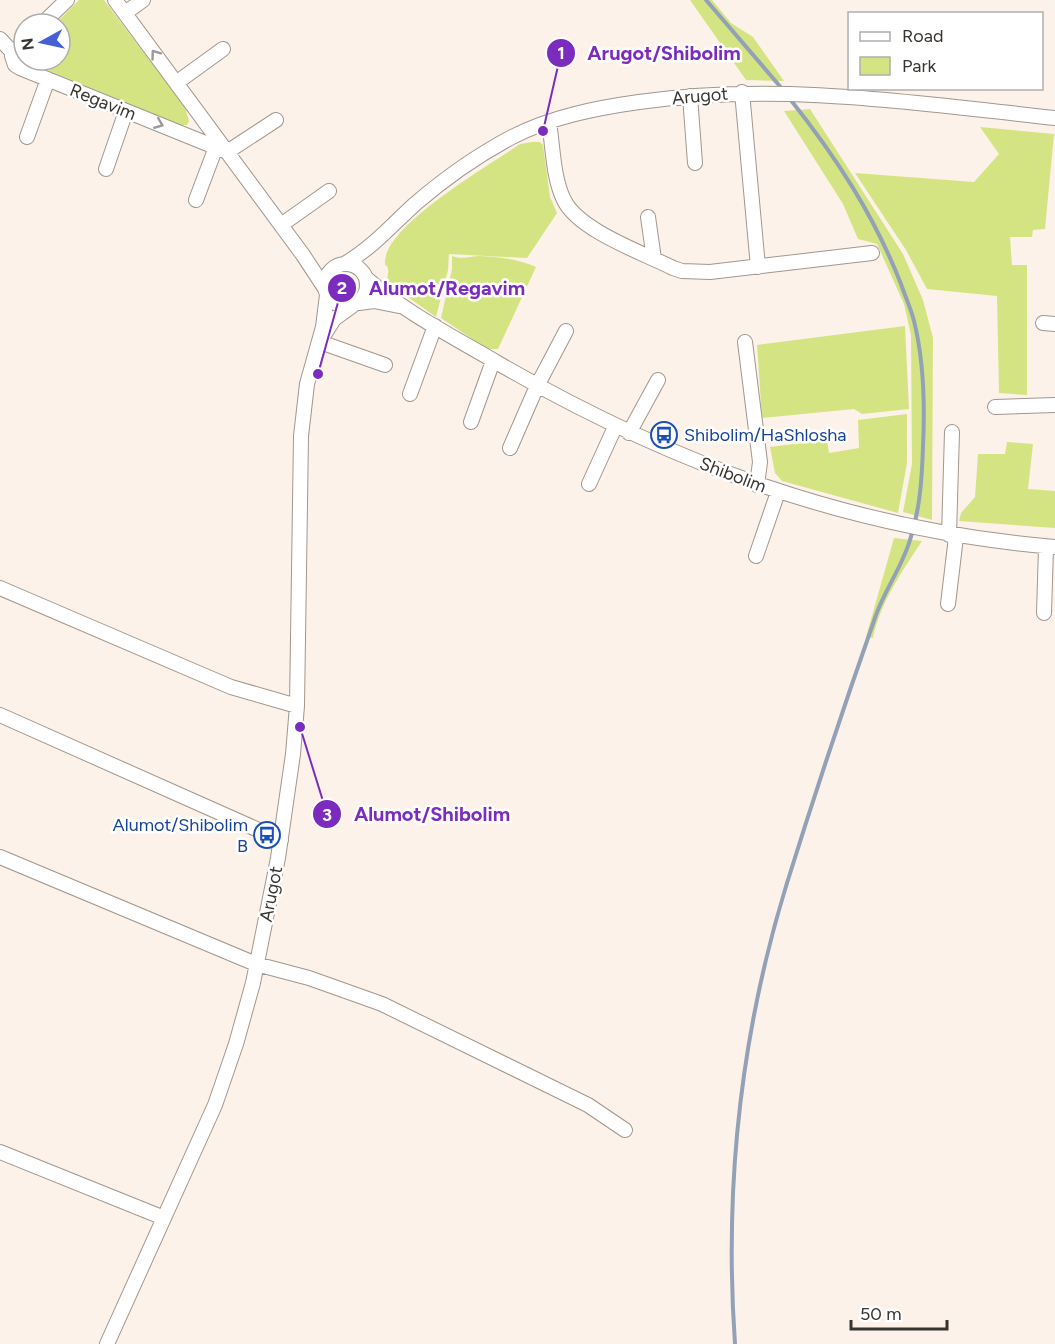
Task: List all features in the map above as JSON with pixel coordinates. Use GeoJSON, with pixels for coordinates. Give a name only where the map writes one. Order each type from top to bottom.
{"type":"FeatureCollection","features":[{"type":"Feature","properties":{"kind":"street"},"geometry":{"type":"LineString","coordinates":[[54,12],[67,0]]}},
{"type":"Feature","properties":{"kind":"street"},"geometry":{"type":"LineString","coordinates":[[115,0],[198,112],[221,150],[303,255],[327,293],[337,304],[355,304],[367,289],[366,276],[354,264],[318,262],[303,255]]}},
{"type":"Feature","properties":{"kind":"street"},"geometry":{"type":"LineString","coordinates":[[125,13],[143,0]]}},
{"type":"Feature","properties":{"kind":"street","name":"Regavim"},"geometry":{"type":"LineString","coordinates":[[0,39],[9,59],[20,68],[221,150]]}},
{"type":"Feature","properties":{"kind":"street"},"geometry":{"type":"LineString","coordinates":[[176,83],[223,49]]}},
{"type":"Feature","properties":{"kind":"street"},"geometry":{"type":"LineString","coordinates":[[27,137],[48,80]]}},
{"type":"Feature","properties":{"kind":"street"},"geometry":{"type":"LineString","coordinates":[[742,92],[758,267]]}},
{"type":"Feature","properties":{"kind":"street","name":"Arugot"},"geometry":{"type":"LineString","coordinates":[[342,264],[384,235],[418,202],[482,155],[511,138],[549,122],[618,105],[742,92],[830,94],[1055,118]]}},
{"type":"Feature","properties":{"kind":"street"},"geometry":{"type":"LineString","coordinates":[[690,96],[695,163]]}},
{"type":"Feature","properties":{"kind":"street"},"geometry":{"type":"LineString","coordinates":[[106,169],[126,111]]}},
{"type":"Feature","properties":{"kind":"street"},"geometry":{"type":"LineString","coordinates":[[185,135],[190,133],[197,124],[198,112]]}},
{"type":"Feature","properties":{"kind":"street"},"geometry":{"type":"LineString","coordinates":[[196,200],[221,150],[276,120]]}},
{"type":"Feature","properties":{"kind":"street"},"geometry":{"type":"LineString","coordinates":[[549,122],[559,185],[567,207],[582,222],[682,271],[694,273],[872,254]]}},
{"type":"Feature","properties":{"kind":"street"},"geometry":{"type":"LineString","coordinates":[[281,225],[329,191]]}},
{"type":"Feature","properties":{"kind":"street"},"geometry":{"type":"LineString","coordinates":[[648,217],[654,259]]}},
{"type":"Feature","properties":{"kind":"street","name":"Arugot"},"geometry":{"type":"LineString","coordinates":[[366,276],[384,235]]}},
{"type":"Feature","properties":{"kind":"street"},"geometry":{"type":"LineString","coordinates":[[327,293],[328,274],[342,264]]}},
{"type":"Feature","properties":{"kind":"street","name":"Shibolim"},"geometry":{"type":"LineString","coordinates":[[366,276],[406,308],[537,386],[615,427],[757,485],[860,517],[952,536],[1051,547]]}},
{"type":"Feature","properties":{"kind":"street","name":"Arugot"},"geometry":{"type":"LineString","coordinates":[[106,1344],[225,1079],[243,1021],[256,964],[281,840],[297,706],[301,436],[307,384],[319,343],[327,293]]}},
{"type":"Feature","properties":{"kind":"street","name":"Shibolim"},"geometry":{"type":"LineString","coordinates":[[355,304],[383,302],[406,308]]}},
{"type":"Feature","properties":{"kind":"street","name":"Arugot"},"geometry":{"type":"LineString","coordinates":[[319,343],[334,320],[355,304]]}},
{"type":"Feature","properties":{"kind":"street"},"geometry":{"type":"LineString","coordinates":[[410,394],[435,326]]}},
{"type":"Feature","properties":{"kind":"street"},"geometry":{"type":"LineString","coordinates":[[510,448],[537,386],[566,331]]}},
{"type":"Feature","properties":{"kind":"street"},"geometry":{"type":"LineString","coordinates":[[745,342],[760,462],[757,485]]}},
{"type":"Feature","properties":{"kind":"street"},"geometry":{"type":"LineString","coordinates":[[319,343],[386,365]]}},
{"type":"Feature","properties":{"kind":"street"},"geometry":{"type":"LineString","coordinates":[[471,422],[493,361]]}},
{"type":"Feature","properties":{"kind":"street"},"geometry":{"type":"LineString","coordinates":[[629,433],[658,380]]}},
{"type":"Feature","properties":{"kind":"street"},"geometry":{"type":"LineString","coordinates":[[996,407],[1055,405]]}},
{"type":"Feature","properties":{"kind":"street"},"geometry":{"type":"LineString","coordinates":[[589,484],[615,427]]}},
{"type":"Feature","properties":{"kind":"street"},"geometry":{"type":"LineString","coordinates":[[948,604],[952,536],[952,432]]}},
{"type":"Feature","properties":{"kind":"street"},"geometry":{"type":"LineString","coordinates":[[756,556],[778,492]]}},
{"type":"Feature","properties":{"kind":"street"},"geometry":{"type":"LineString","coordinates":[[1044,613],[1051,547]]}},
{"type":"Feature","properties":{"kind":"street"},"geometry":{"type":"LineString","coordinates":[[0,588],[231,687],[297,706]]}},
{"type":"Feature","properties":{"kind":"street"},"geometry":{"type":"LineString","coordinates":[[0,715],[281,840]]}},
{"type":"Feature","properties":{"kind":"street"},"geometry":{"type":"LineString","coordinates":[[0,857],[256,964],[309,978],[382,1004],[588,1105],[625,1130]]}},
{"type":"Feature","properties":{"kind":"street"},"geometry":{"type":"LineString","coordinates":[[0,1152],[164,1218]]}},
{"type":"Feature","properties":{"kind":"green space"},"geometry":{"type":"Polygon","coordinates":[[[79,0],[104,0],[185,107],[189,121],[187,125],[180,125],[52,72],[72,72],[72,12],[67,12],[79,0]]]}},
{"type":"Feature","properties":{"kind":"green space"},"geometry":{"type":"Polygon","coordinates":[[[690,0],[712,0],[731,23],[753,37],[784,81],[746,80],[690,0]]]}},
{"type":"Feature","properties":{"kind":"green space"},"geometry":{"type":"Polygon","coordinates":[[[810,109],[903,254],[923,300],[933,338],[932,520],[903,512],[912,464],[911,335],[904,304],[877,244],[858,239],[843,204],[784,111],[810,109]]]}},
{"type":"Feature","properties":{"kind":"green space"},"geometry":{"type":"Polygon","coordinates":[[[980,127],[1054,134],[1045,229],[1033,230],[1032,237],[1010,237],[1012,265],[1027,265],[1027,395],[999,393],[997,296],[927,289],[906,250],[855,173],[974,182],[999,154],[980,127]]]}},
{"type":"Feature","properties":{"kind":"green space"},"geometry":{"type":"Polygon","coordinates":[[[540,142],[543,145],[550,197],[557,213],[527,258],[449,254],[448,270],[436,317],[388,283],[388,269],[385,261],[390,246],[403,230],[442,196],[465,180],[520,144],[540,142]]]}},
{"type":"Feature","properties":{"kind":"green space"},"geometry":{"type":"Polygon","coordinates":[[[452,256],[502,258],[536,267],[498,349],[487,349],[441,318],[452,269],[452,256]]]}},
{"type":"Feature","properties":{"kind":"green space"},"geometry":{"type":"Polygon","coordinates":[[[905,326],[909,409],[862,414],[854,409],[762,418],[757,345],[905,326]]]}},
{"type":"Feature","properties":{"kind":"green space"},"geometry":{"type":"Polygon","coordinates":[[[907,414],[907,463],[898,513],[782,481],[775,473],[770,447],[827,440],[829,453],[859,448],[858,420],[907,414]]]}},
{"type":"Feature","properties":{"kind":"green space"},"geometry":{"type":"Polygon","coordinates":[[[1007,442],[1033,444],[1028,489],[1055,491],[1055,528],[959,521],[961,513],[975,497],[978,454],[1005,454],[1007,442]]]}},
{"type":"Feature","properties":{"kind":"green space"},"geometry":{"type":"Polygon","coordinates":[[[894,538],[922,541],[887,600],[873,638],[866,637],[894,538]]]}},
{"type":"Feature","properties":{"kind":"waterway"},"geometry":{"type":"LineString","coordinates":[[706,0],[784,91]]}},
{"type":"Feature","properties":{"kind":"waterway"},"geometry":{"type":"LineString","coordinates":[[735,1344],[732,1286],[734,1169],[747,1053],[758,996],[787,883],[830,748],[876,615],[906,552],[913,531],[920,495],[923,458],[922,367],[910,307],[879,234],[853,187],[790,99]]}},
{"type":"Feature","properties":{"kind":"place","name":"Arugot/Shibolim"},"geometry":{"type":"Point","coordinates":[543,131]}},
{"type":"Feature","properties":{"kind":"place","name":"Alumot/Regavim"},"geometry":{"type":"Point","coordinates":[318,374]}},
{"type":"Feature","properties":{"kind":"place","name":"Shibolim/HaShlosha"},"geometry":{"type":"Point","coordinates":[664,435]}},
{"type":"Feature","properties":{"kind":"place","name":"Alumot/Shibolim"},"geometry":{"type":"Point","coordinates":[300,727]}},
{"type":"Feature","properties":{"kind":"place","name":"Alumot/Shibolim B"},"geometry":{"type":"Point","coordinates":[267,835]}}]}
